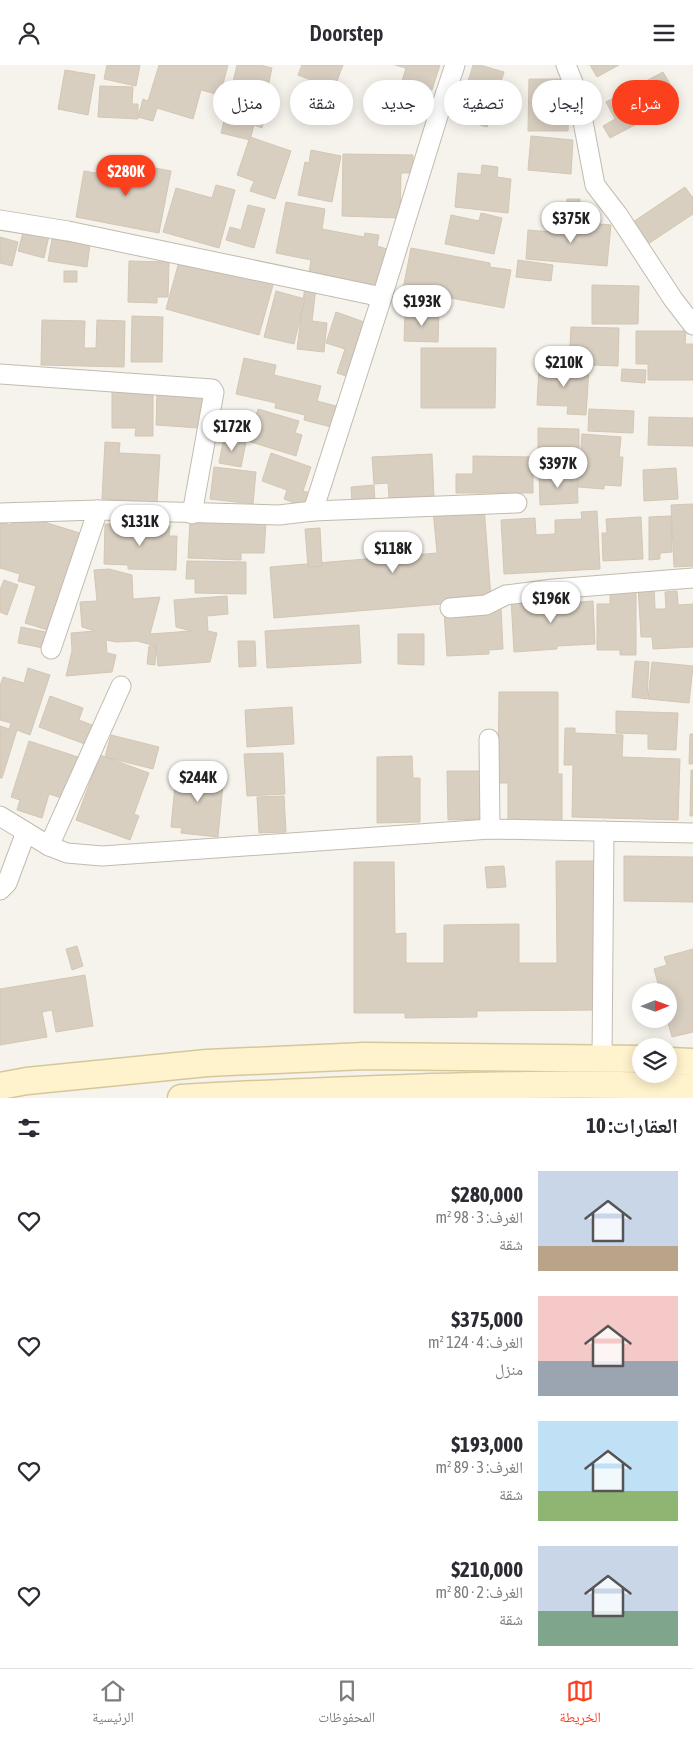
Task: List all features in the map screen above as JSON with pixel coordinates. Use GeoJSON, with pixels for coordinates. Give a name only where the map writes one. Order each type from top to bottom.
{"type":"FeatureCollection","features":[{"type":"Feature","properties":{"kind":"main road"},"geometry":{"type":"LineString","coordinates":[[0,1086],[36,1080],[207,1063],[344,1057],[502,1056],[632,1059]]}},
{"type":"Feature","properties":{"kind":"main road"},"geometry":{"type":"LineString","coordinates":[[677,1061],[693,1062]]}},
{"type":"Feature","properties":{"kind":"main road"},"geometry":{"type":"LineString","coordinates":[[181,1098],[495,1092],[640,1085],[693,1087]]}},
{"type":"Feature","properties":{"kind":"street"},"geometry":{"type":"LineString","coordinates":[[313,511],[455,65]]}},
{"type":"Feature","properties":{"kind":"street"},"geometry":{"type":"LineString","coordinates":[[566,65],[578,95],[595,185],[618,215],[673,299],[693,325]]}},
{"type":"Feature","properties":{"kind":"street"},"geometry":{"type":"LineString","coordinates":[[0,220],[68,231],[382,297]]}},
{"type":"Feature","properties":{"kind":"street"},"geometry":{"type":"LineString","coordinates":[[0,374],[212,389],[214,392],[192,513]]}},
{"type":"Feature","properties":{"kind":"street"},"geometry":{"type":"LineString","coordinates":[[0,513],[98,510],[279,515],[313,511],[517,503]]}},
{"type":"Feature","properties":{"kind":"street"},"geometry":{"type":"LineString","coordinates":[[51,649],[98,510]]}},
{"type":"Feature","properties":{"kind":"street"},"geometry":{"type":"LineString","coordinates":[[450,608],[486,605],[506,595],[553,589],[693,578]]}},
{"type":"Feature","properties":{"kind":"street"},"geometry":{"type":"LineString","coordinates":[[49,846],[121,686]]}},
{"type":"Feature","properties":{"kind":"street"},"geometry":{"type":"LineString","coordinates":[[489,739],[490,829]]}},
{"type":"Feature","properties":{"kind":"street"},"geometry":{"type":"LineString","coordinates":[[0,816],[49,846],[67,853],[102,856],[490,829],[693,833]]}},
{"type":"Feature","properties":{"kind":"street"},"geometry":{"type":"LineString","coordinates":[[602,1059],[604,831]]}},
{"type":"Feature","properties":{"kind":"street"},"geometry":{"type":"LineString","coordinates":[[0,890],[7,883],[26,832]]}},
{"type":"Feature","properties":{"kind":"building"},"geometry":{"type":"Polygon","coordinates":[[[107,65],[140,65],[136,86],[104,79],[107,65]]]}},
{"type":"Feature","properties":{"kind":"building"},"geometry":{"type":"Polygon","coordinates":[[[159,65],[228,65],[224,80],[213,80],[213,93],[201,90],[193,119],[157,108],[153,121],[138,117],[143,99],[148,101],[159,65]]]}},
{"type":"Feature","properties":{"kind":"building"},"geometry":{"type":"Polygon","coordinates":[[[237,65],[260,65],[272,68],[269,80],[233,80],[237,65]]]}},
{"type":"Feature","properties":{"kind":"building"},"geometry":{"type":"Polygon","coordinates":[[[302,65],[343,65],[337,80],[311,80],[298,75],[302,65]]]}},
{"type":"Feature","properties":{"kind":"building"},"geometry":{"type":"Polygon","coordinates":[[[395,65],[440,65],[434,84],[434,80],[402,80],[406,68],[395,65]]]}},
{"type":"Feature","properties":{"kind":"building"},"geometry":{"type":"Polygon","coordinates":[[[473,65],[480,65],[504,72],[502,80],[468,80],[473,65]]]}},
{"type":"Feature","properties":{"kind":"building"},"geometry":{"type":"Polygon","coordinates":[[[590,65],[619,65],[597,77],[590,65]]]}},
{"type":"Feature","properties":{"kind":"building"},"geometry":{"type":"Polygon","coordinates":[[[65,70],[95,75],[88,115],[58,109],[65,70]]]}},
{"type":"Feature","properties":{"kind":"building"},"geometry":{"type":"Polygon","coordinates":[[[663,72],[668,80],[648,80],[663,72]]]}},
{"type":"Feature","properties":{"kind":"building"},"geometry":{"type":"Polygon","coordinates":[[[529,79],[569,79],[532,80],[532,125],[568,125],[568,131],[528,131],[529,79]]]}},
{"type":"Feature","properties":{"kind":"building"},"geometry":{"type":"Polygon","coordinates":[[[100,86],[133,87],[132,104],[138,104],[138,119],[98,117],[100,86]]]}},
{"type":"Feature","properties":{"kind":"building"},"geometry":{"type":"Polygon","coordinates":[[[612,99],[612,113],[606,102],[612,99]]]}},
{"type":"Feature","properties":{"kind":"building"},"geometry":{"type":"Polygon","coordinates":[[[612,121],[612,125],[635,125],[610,138],[603,126],[612,121]]]}},
{"type":"Feature","properties":{"kind":"building"},"geometry":{"type":"Polygon","coordinates":[[[223,125],[254,125],[250,140],[221,133],[223,125]]]}},
{"type":"Feature","properties":{"kind":"building"},"geometry":{"type":"Polygon","coordinates":[[[531,136],[573,140],[571,174],[528,170],[531,136]]]}},
{"type":"Feature","properties":{"kind":"building"},"geometry":{"type":"Polygon","coordinates":[[[250,137],[291,151],[275,199],[250,191],[254,181],[237,175],[250,137]]]}},
{"type":"Feature","properties":{"kind":"building"},"geometry":{"type":"Polygon","coordinates":[[[311,150],[341,156],[332,202],[298,195],[305,162],[309,163],[311,150]]]}},
{"type":"Feature","properties":{"kind":"building"},"geometry":{"type":"Polygon","coordinates":[[[343,154],[413,155],[413,173],[401,173],[400,218],[342,216],[343,154]]]}},
{"type":"Feature","properties":{"kind":"building"},"geometry":{"type":"Polygon","coordinates":[[[122,162],[171,171],[159,233],[76,217],[84,171],[119,177],[122,162]]]}},
{"type":"Feature","properties":{"kind":"building"},"geometry":{"type":"Polygon","coordinates":[[[482,165],[498,167],[497,177],[511,179],[508,213],[455,207],[458,173],[481,175],[482,165]]]}},
{"type":"Feature","properties":{"kind":"building"},"geometry":{"type":"Polygon","coordinates":[[[216,185],[235,190],[219,248],[163,232],[176,188],[212,198],[216,185]]]}},
{"type":"Feature","properties":{"kind":"building"},"geometry":{"type":"Polygon","coordinates":[[[685,187],[693,198],[693,214],[645,246],[630,224],[685,187]]]}},
{"type":"Feature","properties":{"kind":"building"},"geometry":{"type":"Polygon","coordinates":[[[567,199],[580,199],[579,210],[567,210],[567,199]]]}},
{"type":"Feature","properties":{"kind":"building"},"geometry":{"type":"Polygon","coordinates":[[[286,202],[325,209],[322,229],[364,237],[365,233],[379,235],[377,246],[387,249],[381,286],[309,273],[311,260],[276,253],[286,202]]]}},
{"type":"Feature","properties":{"kind":"building"},"geometry":{"type":"Polygon","coordinates":[[[248,205],[265,209],[254,248],[226,240],[230,227],[241,230],[248,205]]]}},
{"type":"Feature","properties":{"kind":"building"},"geometry":{"type":"Polygon","coordinates":[[[481,213],[502,218],[494,254],[445,244],[451,215],[479,221],[481,213]]]}},
{"type":"Feature","properties":{"kind":"building"},"geometry":{"type":"Polygon","coordinates":[[[566,221],[611,225],[607,266],[526,259],[528,230],[565,233],[566,221]]]}},
{"type":"Feature","properties":{"kind":"building"},"geometry":{"type":"Polygon","coordinates":[[[24,229],[49,236],[44,258],[18,251],[24,229]]]}},
{"type":"Feature","properties":{"kind":"building"},"geometry":{"type":"Polygon","coordinates":[[[0,237],[18,242],[12,266],[0,263],[0,237]]]}},
{"type":"Feature","properties":{"kind":"building"},"geometry":{"type":"Polygon","coordinates":[[[52,239],[90,245],[87,267],[48,261],[52,239]]]}},
{"type":"Feature","properties":{"kind":"building"},"geometry":{"type":"Polygon","coordinates":[[[411,248],[490,263],[490,267],[511,270],[504,308],[403,289],[411,248]]]}},
{"type":"Feature","properties":{"kind":"building"},"geometry":{"type":"Polygon","coordinates":[[[180,258],[275,278],[259,335],[166,309],[180,258]]]}},
{"type":"Feature","properties":{"kind":"building"},"geometry":{"type":"Polygon","coordinates":[[[518,260],[553,265],[551,281],[516,277],[518,260]]]}},
{"type":"Feature","properties":{"kind":"building"},"geometry":{"type":"Polygon","coordinates":[[[129,261],[169,262],[168,297],[157,297],[157,303],[128,302],[129,261]]]}},
{"type":"Feature","properties":{"kind":"building"},"geometry":{"type":"Polygon","coordinates":[[[64,271],[77,271],[77,282],[64,282],[64,271]]]}},
{"type":"Feature","properties":{"kind":"building"},"geometry":{"type":"Polygon","coordinates":[[[592,285],[639,286],[638,324],[592,324],[592,285]]]}},
{"type":"Feature","properties":{"kind":"building"},"geometry":{"type":"Polygon","coordinates":[[[305,286],[316,288],[312,321],[327,323],[324,352],[297,349],[305,286]]]}},
{"type":"Feature","properties":{"kind":"building"},"geometry":{"type":"Polygon","coordinates":[[[276,291],[305,299],[294,344],[264,337],[276,291]]]}},
{"type":"Feature","properties":{"kind":"building"},"geometry":{"type":"Polygon","coordinates":[[[336,312],[367,323],[349,377],[337,373],[345,349],[326,343],[336,312]]]}},
{"type":"Feature","properties":{"kind":"building"},"geometry":{"type":"Polygon","coordinates":[[[405,312],[439,312],[438,342],[404,341],[405,312]]]}},
{"type":"Feature","properties":{"kind":"building"},"geometry":{"type":"Polygon","coordinates":[[[132,316],[163,317],[162,362],[131,362],[132,316]]]}},
{"type":"Feature","properties":{"kind":"building"},"geometry":{"type":"Polygon","coordinates":[[[42,320],[85,321],[84,348],[96,348],[97,320],[125,321],[124,367],[41,365],[42,320]]]}},
{"type":"Feature","properties":{"kind":"building"},"geometry":{"type":"Polygon","coordinates":[[[571,327],[619,328],[618,366],[569,364],[571,327]]]}},
{"type":"Feature","properties":{"kind":"building"},"geometry":{"type":"Polygon","coordinates":[[[636,331],[686,331],[685,344],[693,344],[693,380],[648,380],[648,364],[636,364],[636,331]]]}},
{"type":"Feature","properties":{"kind":"building"},"geometry":{"type":"Polygon","coordinates":[[[421,348],[496,348],[495,408],[421,408],[421,348]]]}},
{"type":"Feature","properties":{"kind":"building"},"geometry":{"type":"Polygon","coordinates":[[[244,358],[276,365],[274,375],[321,386],[317,401],[336,406],[331,427],[304,420],[305,415],[275,408],[276,403],[236,394],[244,358]]]}},
{"type":"Feature","properties":{"kind":"building"},"geometry":{"type":"Polygon","coordinates":[[[539,366],[589,369],[586,415],[567,414],[568,406],[537,405],[539,366]]]}},
{"type":"Feature","properties":{"kind":"building"},"geometry":{"type":"Polygon","coordinates":[[[622,369],[646,370],[645,383],[621,381],[622,369]]]}},
{"type":"Feature","properties":{"kind":"building"},"geometry":{"type":"Polygon","coordinates":[[[112,388],[153,389],[153,436],[135,436],[136,428],[112,428],[112,388]]]}},
{"type":"Feature","properties":{"kind":"building"},"geometry":{"type":"Polygon","coordinates":[[[157,393],[210,394],[199,428],[156,425],[157,393]]]}},
{"type":"Feature","properties":{"kind":"building"},"geometry":{"type":"Polygon","coordinates":[[[258,409],[299,421],[295,433],[302,435],[296,456],[248,441],[258,409]]]}},
{"type":"Feature","properties":{"kind":"building"},"geometry":{"type":"Polygon","coordinates":[[[589,409],[634,411],[633,433],[588,431],[589,409]]]}},
{"type":"Feature","properties":{"kind":"building"},"geometry":{"type":"Polygon","coordinates":[[[649,417],[693,418],[693,446],[648,445],[649,417]]]}},
{"type":"Feature","properties":{"kind":"building"},"geometry":{"type":"Polygon","coordinates":[[[538,428],[579,429],[579,458],[538,458],[538,428]]]}},
{"type":"Feature","properties":{"kind":"building"},"geometry":{"type":"Polygon","coordinates":[[[582,434],[621,437],[619,457],[623,457],[621,486],[604,485],[604,489],[578,487],[582,434]]]}},
{"type":"Feature","properties":{"kind":"building"},"geometry":{"type":"Polygon","coordinates":[[[224,437],[246,442],[241,467],[219,463],[224,437]]]}},
{"type":"Feature","properties":{"kind":"building"},"geometry":{"type":"Polygon","coordinates":[[[105,442],[120,443],[119,453],[160,455],[157,502],[102,499],[105,442]]]}},
{"type":"Feature","properties":{"kind":"building"},"geometry":{"type":"Polygon","coordinates":[[[271,453],[311,467],[303,491],[310,493],[305,507],[284,499],[287,490],[262,481],[271,453]]]}},
{"type":"Feature","properties":{"kind":"building"},"geometry":{"type":"Polygon","coordinates":[[[432,454],[434,496],[389,498],[388,483],[374,484],[372,457],[432,454]]]}},
{"type":"Feature","properties":{"kind":"building"},"geometry":{"type":"Polygon","coordinates":[[[473,456],[533,457],[533,493],[456,493],[456,474],[473,474],[473,456]]]}},
{"type":"Feature","properties":{"kind":"building"},"geometry":{"type":"Polygon","coordinates":[[[214,467],[256,472],[253,504],[210,499],[214,467]]]}},
{"type":"Feature","properties":{"kind":"building"},"geometry":{"type":"Polygon","coordinates":[[[676,468],[678,499],[644,501],[643,470],[676,468]]]}},
{"type":"Feature","properties":{"kind":"building"},"geometry":{"type":"Polygon","coordinates":[[[577,472],[578,503],[540,505],[539,474],[577,472]]]}},
{"type":"Feature","properties":{"kind":"building"},"geometry":{"type":"Polygon","coordinates":[[[374,485],[375,502],[352,503],[351,487],[374,485]]]}},
{"type":"Feature","properties":{"kind":"building"},"geometry":{"type":"Polygon","coordinates":[[[693,504],[693,566],[674,567],[671,505],[693,504]]]}},
{"type":"Feature","properties":{"kind":"building"},"geometry":{"type":"Polygon","coordinates":[[[484,506],[491,598],[274,618],[270,567],[437,553],[433,510],[484,506]]]}},
{"type":"Feature","properties":{"kind":"building"},"geometry":{"type":"Polygon","coordinates":[[[597,511],[600,569],[504,574],[501,520],[535,518],[536,535],[555,534],[555,520],[582,519],[581,512],[597,511]]]}},
{"type":"Feature","properties":{"kind":"building"},"geometry":{"type":"Polygon","coordinates":[[[15,513],[83,534],[54,632],[25,623],[36,586],[18,581],[20,574],[0,568],[0,522],[11,525],[15,513]]]}},
{"type":"Feature","properties":{"kind":"building"},"geometry":{"type":"Polygon","coordinates":[[[671,516],[672,552],[660,553],[660,559],[649,560],[649,517],[671,516]]]}},
{"type":"Feature","properties":{"kind":"building"},"geometry":{"type":"Polygon","coordinates":[[[641,517],[643,559],[603,561],[602,533],[607,533],[606,519],[641,517]]]}},
{"type":"Feature","properties":{"kind":"building"},"geometry":{"type":"Polygon","coordinates":[[[190,521],[266,523],[264,553],[241,553],[241,560],[188,558],[190,521]]]}},
{"type":"Feature","properties":{"kind":"building"},"geometry":{"type":"Polygon","coordinates":[[[105,524],[170,526],[169,536],[177,536],[176,570],[128,569],[128,565],[104,564],[105,524]]]}},
{"type":"Feature","properties":{"kind":"building"},"geometry":{"type":"Polygon","coordinates":[[[320,528],[322,566],[308,567],[305,529],[320,528]]]}},
{"type":"Feature","properties":{"kind":"building"},"geometry":{"type":"Polygon","coordinates":[[[187,561],[246,562],[246,594],[195,593],[195,579],[186,579],[187,561]]]}},
{"type":"Feature","properties":{"kind":"building"},"geometry":{"type":"Polygon","coordinates":[[[109,569],[132,575],[133,599],[160,597],[150,634],[191,631],[176,627],[174,600],[227,596],[228,614],[207,616],[208,631],[217,633],[210,662],[158,666],[156,646],[137,641],[116,642],[106,640],[107,653],[116,655],[112,672],[66,676],[72,651],[71,633],[95,631],[82,627],[80,602],[97,601],[94,570],[109,569]]]}},
{"type":"Feature","properties":{"kind":"building"},"geometry":{"type":"Polygon","coordinates":[[[4,580],[18,585],[7,615],[0,612],[0,590],[4,580]]]}},
{"type":"Feature","properties":{"kind":"building"},"geometry":{"type":"Polygon","coordinates":[[[654,585],[655,609],[666,609],[665,592],[677,591],[678,605],[693,604],[693,647],[653,649],[652,637],[641,637],[638,586],[654,585]]]}},
{"type":"Feature","properties":{"kind":"building"},"geometry":{"type":"Polygon","coordinates":[[[610,591],[636,591],[636,655],[620,655],[620,650],[597,650],[597,604],[610,604],[610,591]]]}},
{"type":"Feature","properties":{"kind":"building"},"geometry":{"type":"Polygon","coordinates":[[[553,595],[553,604],[593,601],[595,644],[557,646],[557,649],[514,652],[511,598],[553,595]]]}},
{"type":"Feature","properties":{"kind":"building"},"geometry":{"type":"Polygon","coordinates":[[[501,608],[503,649],[489,650],[489,654],[447,656],[444,612],[501,608]]]}},
{"type":"Feature","properties":{"kind":"building"},"geometry":{"type":"Polygon","coordinates":[[[359,625],[361,663],[267,668],[265,631],[359,625]]]}},
{"type":"Feature","properties":{"kind":"building"},"geometry":{"type":"Polygon","coordinates":[[[21,627],[51,633],[48,649],[18,643],[21,627]]]}},
{"type":"Feature","properties":{"kind":"building"},"geometry":{"type":"Polygon","coordinates":[[[398,634],[424,634],[424,665],[398,664],[398,634]]]}},
{"type":"Feature","properties":{"kind":"building"},"geometry":{"type":"Polygon","coordinates":[[[238,641],[255,641],[256,666],[239,667],[238,641]]]}},
{"type":"Feature","properties":{"kind":"building"},"geometry":{"type":"Polygon","coordinates":[[[149,646],[156,646],[155,665],[147,664],[149,646]]]}},
{"type":"Feature","properties":{"kind":"building"},"geometry":{"type":"Polygon","coordinates":[[[635,661],[649,662],[647,699],[632,697],[635,661]]]}},
{"type":"Feature","properties":{"kind":"building"},"geometry":{"type":"Polygon","coordinates":[[[652,662],[693,666],[689,703],[648,699],[652,662]]]}},
{"type":"Feature","properties":{"kind":"building"},"geometry":{"type":"Polygon","coordinates":[[[28,668],[50,675],[30,735],[17,730],[2,778],[0,778],[0,726],[9,729],[11,723],[0,720],[0,686],[3,677],[24,683],[28,668]]]}},
{"type":"Feature","properties":{"kind":"building"},"geometry":{"type":"Polygon","coordinates":[[[499,692],[558,692],[558,774],[562,774],[562,824],[508,823],[508,783],[498,783],[499,692]]]}},
{"type":"Feature","properties":{"kind":"building"},"geometry":{"type":"Polygon","coordinates":[[[50,696],[83,708],[79,720],[97,727],[90,746],[39,727],[50,696]]]}},
{"type":"Feature","properties":{"kind":"building"},"geometry":{"type":"Polygon","coordinates":[[[292,707],[294,744],[247,747],[245,710],[292,707]]]}},
{"type":"Feature","properties":{"kind":"building"},"geometry":{"type":"Polygon","coordinates":[[[616,711],[678,713],[676,750],[648,749],[648,734],[616,733],[616,711]]]}},
{"type":"Feature","properties":{"kind":"building"},"geometry":{"type":"Polygon","coordinates":[[[565,728],[575,728],[575,733],[623,735],[622,757],[680,759],[678,820],[572,817],[573,765],[564,765],[565,728]]]}},
{"type":"Feature","properties":{"kind":"building"},"geometry":{"type":"Polygon","coordinates":[[[690,734],[693,734],[693,764],[689,764],[690,734]]]}},
{"type":"Feature","properties":{"kind":"building"},"geometry":{"type":"Polygon","coordinates":[[[111,735],[159,747],[153,769],[105,757],[111,735]]]}},
{"type":"Feature","properties":{"kind":"building"},"geometry":{"type":"Polygon","coordinates":[[[29,741],[81,758],[68,800],[49,794],[42,818],[17,810],[20,800],[11,797],[29,741]]]}},
{"type":"Feature","properties":{"kind":"building"},"geometry":{"type":"Polygon","coordinates":[[[283,753],[285,794],[247,796],[244,754],[283,753]]]}},
{"type":"Feature","properties":{"kind":"building"},"geometry":{"type":"Polygon","coordinates":[[[100,755],[149,773],[134,814],[139,816],[130,840],[76,820],[100,755]]]}},
{"type":"Feature","properties":{"kind":"building"},"geometry":{"type":"Polygon","coordinates":[[[412,756],[413,778],[420,778],[420,822],[377,823],[377,757],[412,756]]]}},
{"type":"Feature","properties":{"kind":"building"},"geometry":{"type":"Polygon","coordinates":[[[193,770],[224,773],[218,837],[181,833],[182,828],[171,827],[176,775],[193,777],[193,770]]]}},
{"type":"Feature","properties":{"kind":"building"},"geometry":{"type":"Polygon","coordinates":[[[691,770],[693,770],[693,816],[690,816],[691,770]]]}},
{"type":"Feature","properties":{"kind":"building"},"geometry":{"type":"Polygon","coordinates":[[[447,771],[483,771],[484,819],[448,820],[447,771]]]}},
{"type":"Feature","properties":{"kind":"building"},"geometry":{"type":"Polygon","coordinates":[[[284,796],[286,832],[259,833],[257,797],[284,796]]]}},
{"type":"Feature","properties":{"kind":"building"},"geometry":{"type":"Polygon","coordinates":[[[624,856],[693,857],[693,902],[624,901],[624,856]]]}},
{"type":"Feature","properties":{"kind":"building"},"geometry":{"type":"Polygon","coordinates":[[[556,861],[597,861],[599,1010],[477,1011],[477,1017],[405,1018],[405,1013],[354,1013],[354,862],[394,862],[395,934],[406,933],[406,963],[444,963],[444,925],[519,924],[519,963],[557,963],[556,861]]]}},
{"type":"Feature","properties":{"kind":"building"},"geometry":{"type":"Polygon","coordinates":[[[504,866],[506,887],[487,888],[485,867],[504,866]]]}},
{"type":"Feature","properties":{"kind":"building"},"geometry":{"type":"Polygon","coordinates":[[[77,946],[83,966],[72,970],[66,949],[77,946]]]}},
{"type":"Feature","properties":{"kind":"building"},"geometry":{"type":"Polygon","coordinates":[[[693,949],[693,1032],[672,1037],[670,1028],[678,1027],[678,983],[658,983],[654,969],[667,965],[664,957],[693,949]]]}},
{"type":"Feature","properties":{"kind":"building"},"geometry":{"type":"Polygon","coordinates":[[[85,975],[93,1026],[56,1032],[52,1010],[42,1012],[47,1037],[0,1045],[0,989],[85,975]]]}}]}
